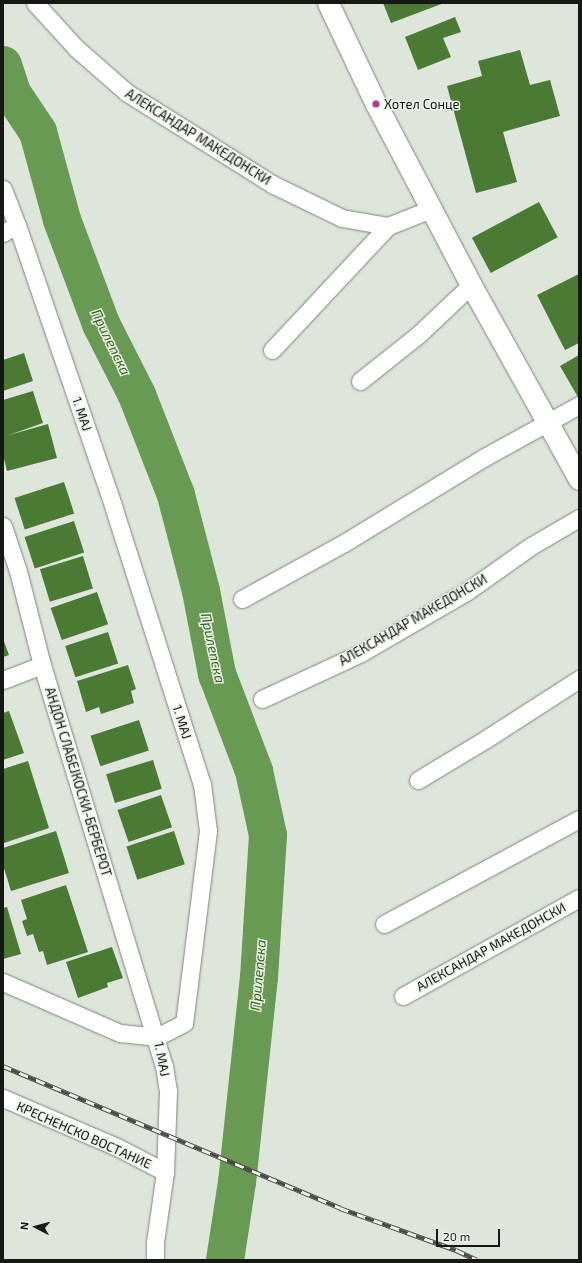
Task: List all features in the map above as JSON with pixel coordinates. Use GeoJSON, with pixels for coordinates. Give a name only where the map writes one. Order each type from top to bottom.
{"type":"FeatureCollection","features":[{"type":"Feature","properties":{"kind":"street","name":"АЛЕКСАНДАР МАКЕДОНСКИ"},"geometry":{"type":"LineString","coordinates":[[35,3],[76,48],[126,92],[152,109],[272,184],[342,218],[388,226]]}},
{"type":"Feature","properties":{"kind":"street"},"geometry":{"type":"LineString","coordinates":[[328,3],[376,104],[470,285],[579,479]]}},
{"type":"Feature","properties":{"kind":"street","name":"1. МАЈ"},"geometry":{"type":"LineString","coordinates":[[3,189],[10,229],[114,509],[202,784],[208,831],[184,1023],[156,1037],[164,1066],[168,1091],[165,1172],[155,1242],[155,1260]]}},
{"type":"Feature","properties":{"kind":"street"},"geometry":{"type":"LineString","coordinates":[[272,350],[388,226],[431,210]]}},
{"type":"Feature","properties":{"kind":"street"},"geometry":{"type":"LineString","coordinates":[[360,381],[419,334],[470,285]]}},
{"type":"Feature","properties":{"kind":"street"},"geometry":{"type":"LineString","coordinates":[[242,599],[344,543],[483,458],[579,405]]}},
{"type":"Feature","properties":{"kind":"street","name":"АЛЕКСАНДАР МАКЕДОНСКИ"},"geometry":{"type":"LineString","coordinates":[[262,699],[361,653],[466,592],[531,546],[579,518]]}},
{"type":"Feature","properties":{"kind":"street","name":"АНДОН СЛАБЕЈКОСКИ-БЕРБЕРОТ"},"geometry":{"type":"LineString","coordinates":[[3,526],[18,571],[42,665],[156,1037]]}},
{"type":"Feature","properties":{"kind":"street"},"geometry":{"type":"LineString","coordinates":[[3,680],[42,665]]}},
{"type":"Feature","properties":{"kind":"street"},"geometry":{"type":"LineString","coordinates":[[418,780],[486,740],[579,679]]}},
{"type":"Feature","properties":{"kind":"street"},"geometry":{"type":"LineString","coordinates":[[384,924],[579,819]]}},
{"type":"Feature","properties":{"kind":"street","name":"АЛЕКСАНДАР МАКЕДОНСКИ"},"geometry":{"type":"LineString","coordinates":[[403,996],[579,898]]}},
{"type":"Feature","properties":{"kind":"street"},"geometry":{"type":"LineString","coordinates":[[3,982],[120,1034],[156,1037]]}},
{"type":"Feature","properties":{"kind":"street","name":"КРЕСНЕНСКО ВОСТАНИЕ"},"geometry":{"type":"LineString","coordinates":[[3,1098],[119,1148],[165,1172]]}},
{"type":"Feature","properties":{"kind":"building"},"geometry":{"type":"Polygon","coordinates":[[[383,3],[444,3],[391,23],[383,3]]]}},
{"type":"Feature","properties":{"kind":"building"},"geometry":{"type":"Polygon","coordinates":[[[455,17],[461,32],[443,38],[451,57],[418,70],[405,37],[455,17]]]}},
{"type":"Feature","properties":{"kind":"building"},"geometry":{"type":"Polygon","coordinates":[[[520,50],[530,85],[550,80],[560,116],[503,132],[517,182],[476,193],[447,86],[482,76],[478,61],[520,50]]]}},
{"type":"Feature","properties":{"kind":"building"},"geometry":{"type":"Polygon","coordinates":[[[539,202],[558,237],[491,273],[472,238],[539,202]]]}},
{"type":"Feature","properties":{"kind":"building"},"geometry":{"type":"Polygon","coordinates":[[[579,274],[579,343],[565,350],[537,295],[579,274]]]}},
{"type":"Feature","properties":{"kind":"building"},"geometry":{"type":"Polygon","coordinates":[[[24,353],[33,381],[3,391],[3,360],[24,353]]]}},
{"type":"Feature","properties":{"kind":"building"},"geometry":{"type":"Polygon","coordinates":[[[579,355],[579,399],[560,366],[579,355]]]}},
{"type":"Feature","properties":{"kind":"building"},"geometry":{"type":"Polygon","coordinates":[[[33,391],[43,423],[9,435],[48,424],[57,458],[7,471],[3,455],[3,400],[33,391]]]}},
{"type":"Feature","properties":{"kind":"building"},"geometry":{"type":"Polygon","coordinates":[[[64,482],[74,513],[25,529],[15,498],[64,482]]]}},
{"type":"Feature","properties":{"kind":"building"},"geometry":{"type":"Polygon","coordinates":[[[74,521],[84,552],[35,568],[25,537],[74,521]]]}},
{"type":"Feature","properties":{"kind":"building"},"geometry":{"type":"Polygon","coordinates":[[[83,556],[93,589],[50,602],[40,569],[83,556]]]}},
{"type":"Feature","properties":{"kind":"building"},"geometry":{"type":"Polygon","coordinates":[[[97,592],[108,624],[62,640],[51,608],[97,592]]]}},
{"type":"Feature","properties":{"kind":"building"},"geometry":{"type":"Polygon","coordinates":[[[108,632],[118,663],[75,677],[65,646],[108,632]]]}},
{"type":"Feature","properties":{"kind":"building"},"geometry":{"type":"Polygon","coordinates":[[[3,639],[9,655],[3,657],[3,639]]]}},
{"type":"Feature","properties":{"kind":"building"},"geometry":{"type":"Polygon","coordinates":[[[128,665],[136,689],[131,691],[134,703],[101,714],[99,707],[86,712],[77,681],[128,665]]]}},
{"type":"Feature","properties":{"kind":"building"},"geometry":{"type":"Polygon","coordinates":[[[9,711],[24,753],[3,760],[3,713],[9,711]]]}},
{"type":"Feature","properties":{"kind":"building"},"geometry":{"type":"Polygon","coordinates":[[[139,720],[149,750],[100,766],[90,736],[139,720]]]}},
{"type":"Feature","properties":{"kind":"building"},"geometry":{"type":"Polygon","coordinates":[[[153,760],[162,789],[115,803],[106,774],[153,760]]]}},
{"type":"Feature","properties":{"kind":"building"},"geometry":{"type":"Polygon","coordinates":[[[28,761],[49,828],[4,843],[3,769],[28,761]]]}},
{"type":"Feature","properties":{"kind":"building"},"geometry":{"type":"Polygon","coordinates":[[[161,795],[172,827],[129,842],[118,810],[161,795]]]}},
{"type":"Feature","properties":{"kind":"building"},"geometry":{"type":"Polygon","coordinates":[[[56,831],[69,873],[11,891],[3,865],[3,848],[56,831]]]}},
{"type":"Feature","properties":{"kind":"building"},"geometry":{"type":"Polygon","coordinates":[[[174,831],[185,864],[137,880],[126,846],[174,831]]]}},
{"type":"Feature","properties":{"kind":"building"},"geometry":{"type":"Polygon","coordinates":[[[66,885],[88,952],[47,965],[43,951],[39,952],[33,934],[27,936],[22,921],[27,919],[21,900],[66,885]]]}},
{"type":"Feature","properties":{"kind":"building"},"geometry":{"type":"Polygon","coordinates":[[[7,907],[21,954],[3,959],[3,908],[7,907]]]}},
{"type":"Feature","properties":{"kind":"building"},"geometry":{"type":"Polygon","coordinates":[[[112,947],[123,978],[107,983],[108,987],[78,998],[66,962],[112,947]]]}},
{"type":"Feature","properties":{"kind":"waterway","name":"Прилепска"},"geometry":{"type":"LineString","coordinates":[[3,65],[12,93],[38,132],[62,220],[101,324],[137,395],[176,495],[201,591],[217,674],[254,771],[268,835],[259,977],[237,1182],[225,1260]]}},
{"type":"Feature","properties":{"kind":"railway"},"geometry":{"type":"LineString","coordinates":[[3,1066],[340,1208],[456,1250],[477,1260]]}},
{"type":"Feature","properties":{"kind":"place","name":"Хотел Сонце"},"geometry":{"type":"Point","coordinates":[376,104]}}]}
